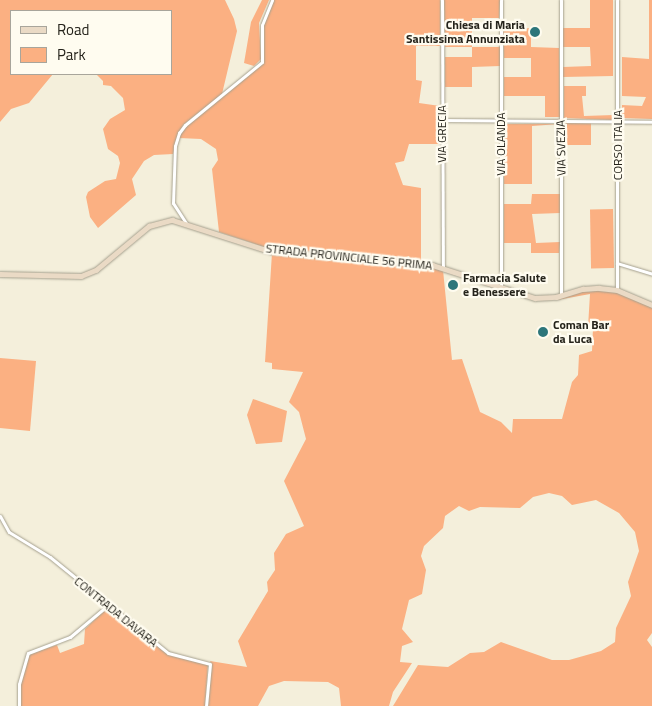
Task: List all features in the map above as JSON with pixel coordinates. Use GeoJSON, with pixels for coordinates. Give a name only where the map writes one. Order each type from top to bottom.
{"type":"FeatureCollection","features":[{"type":"Feature","properties":{"kind":"street"},"geometry":{"type":"LineString","coordinates":[[186,223],[172,203],[174,164],[180,133],[185,125],[262,62],[262,24],[272,0]]}},
{"type":"Feature","properties":{"kind":"street","name":"VIA GRECIA"},"geometry":{"type":"LineString","coordinates":[[442,0],[443,268]]}},
{"type":"Feature","properties":{"kind":"street","name":"VIA OLANDA"},"geometry":{"type":"LineString","coordinates":[[501,0],[501,288]]}},
{"type":"Feature","properties":{"kind":"street","name":"VIA SVEZIA"},"geometry":{"type":"LineString","coordinates":[[561,0],[561,296]]}},
{"type":"Feature","properties":{"kind":"street","name":"CORSO ITALIA"},"geometry":{"type":"LineString","coordinates":[[617,0],[617,290]]}},
{"type":"Feature","properties":{"kind":"street"},"geometry":{"type":"LineString","coordinates":[[442,120],[652,122]]}},
{"type":"Feature","properties":{"kind":"street","name":"STRADA PROVINCIALE 56 PRIMA"},"geometry":{"type":"LineString","coordinates":[[0,274],[81,276],[96,270],[149,226],[163,221],[186,223],[265,250],[396,260],[443,268],[535,298],[561,296],[590,288],[617,290],[652,305]]}},
{"type":"Feature","properties":{"kind":"street"},"geometry":{"type":"LineString","coordinates":[[617,263],[652,274]]}},
{"type":"Feature","properties":{"kind":"street","name":"CONTRADA DAVARA"},"geometry":{"type":"LineString","coordinates":[[0,516],[9,532],[50,557],[168,653],[210,664],[206,706]]}},
{"type":"Feature","properties":{"kind":"street"},"geometry":{"type":"LineString","coordinates":[[19,706],[19,684],[28,653],[70,637],[108,605]]}},
{"type":"Feature","properties":{"kind":"green space"},"geometry":{"type":"Polygon","coordinates":[[[0,0],[225,0],[234,19],[237,31],[222,94],[183,125],[173,154],[154,155],[144,161],[132,179],[136,195],[98,228],[90,217],[86,197],[88,192],[105,181],[116,179],[120,163],[118,156],[108,149],[103,129],[110,119],[125,110],[123,98],[111,86],[103,85],[103,81],[97,75],[172,75],[172,10],[10,10],[10,75],[52,75],[29,103],[11,109],[0,122],[0,0]]]}},
{"type":"Feature","properties":{"kind":"green space"},"geometry":{"type":"Polygon","coordinates":[[[262,0],[269,0],[259,23],[261,59],[254,66],[244,63],[251,22],[262,0]]]}},
{"type":"Feature","properties":{"kind":"green space"},"geometry":{"type":"Polygon","coordinates":[[[273,0],[440,0],[440,46],[416,46],[416,80],[422,81],[419,103],[440,106],[440,144],[409,144],[404,161],[395,163],[403,185],[421,188],[421,261],[410,259],[409,256],[403,258],[270,249],[219,232],[212,169],[218,160],[216,149],[201,139],[179,138],[185,127],[264,63],[264,20],[273,0]]]}},
{"type":"Feature","properties":{"kind":"green space"},"geometry":{"type":"Polygon","coordinates":[[[444,0],[500,0],[499,18],[472,18],[472,47],[445,47],[444,0]]]}},
{"type":"Feature","properties":{"kind":"green space"},"geometry":{"type":"Polygon","coordinates":[[[590,0],[613,0],[613,76],[563,77],[563,67],[591,66],[590,47],[563,47],[563,28],[590,28],[590,0]]]}},
{"type":"Feature","properties":{"kind":"green space"},"geometry":{"type":"Polygon","coordinates":[[[649,0],[652,0],[652,119],[622,118],[622,105],[642,106],[646,97],[622,96],[622,57],[649,59],[649,0]]]}},
{"type":"Feature","properties":{"kind":"green space"},"geometry":{"type":"Polygon","coordinates":[[[531,28],[531,47],[559,48],[560,117],[545,117],[545,96],[504,96],[504,77],[531,77],[531,58],[504,58],[503,30],[531,28]]]}},
{"type":"Feature","properties":{"kind":"green space"},"geometry":{"type":"Polygon","coordinates":[[[472,47],[500,47],[500,66],[472,67],[472,87],[445,87],[445,57],[472,57],[472,47]]]}},
{"type":"Feature","properties":{"kind":"green space"},"geometry":{"type":"Polygon","coordinates":[[[564,86],[586,86],[586,96],[582,96],[584,116],[614,115],[613,120],[564,118],[564,86]]]}},
{"type":"Feature","properties":{"kind":"green space"},"geometry":{"type":"Polygon","coordinates":[[[566,122],[591,123],[591,145],[563,145],[562,125],[566,122]]]}},
{"type":"Feature","properties":{"kind":"green space"},"geometry":{"type":"Polygon","coordinates":[[[505,124],[559,124],[532,126],[532,184],[504,184],[505,124]]]}},
{"type":"Feature","properties":{"kind":"green space"},"geometry":{"type":"Polygon","coordinates":[[[532,194],[560,194],[560,213],[532,214],[536,243],[560,242],[559,253],[531,253],[531,243],[504,243],[504,204],[531,204],[532,194]]]}},
{"type":"Feature","properties":{"kind":"green space"},"geometry":{"type":"Polygon","coordinates":[[[590,209],[613,209],[614,268],[591,268],[590,209]]]}},
{"type":"Feature","properties":{"kind":"green space"},"geometry":{"type":"Polygon","coordinates":[[[272,253],[443,270],[452,360],[462,359],[480,412],[501,422],[512,433],[513,419],[562,419],[572,382],[578,375],[579,355],[592,351],[593,328],[588,327],[590,294],[557,300],[581,292],[600,290],[618,293],[652,307],[652,633],[647,640],[652,647],[652,706],[393,706],[418,665],[448,667],[470,653],[484,652],[501,642],[552,660],[569,660],[601,651],[615,642],[616,628],[631,596],[628,582],[639,551],[635,532],[619,513],[596,500],[572,505],[562,496],[549,493],[533,497],[520,508],[480,507],[469,511],[459,506],[445,516],[443,528],[424,546],[421,556],[426,570],[422,594],[409,600],[402,629],[413,642],[402,646],[400,662],[412,663],[393,692],[389,706],[341,706],[339,688],[328,682],[284,681],[269,686],[258,706],[207,706],[212,665],[210,661],[247,667],[238,641],[268,591],[267,582],[275,570],[274,553],[286,534],[304,526],[284,481],[306,439],[299,412],[289,402],[303,372],[272,369],[272,363],[265,362],[272,253]]]}},
{"type":"Feature","properties":{"kind":"green space"},"geometry":{"type":"Polygon","coordinates":[[[0,358],[36,361],[30,431],[0,428],[0,358]]]}},
{"type":"Feature","properties":{"kind":"green space"},"geometry":{"type":"Polygon","coordinates":[[[253,399],[287,411],[282,442],[256,444],[247,415],[253,399]]]}},
{"type":"Feature","properties":{"kind":"green space"},"geometry":{"type":"Polygon","coordinates":[[[108,607],[167,654],[208,664],[205,706],[20,706],[20,685],[29,654],[57,645],[60,653],[84,644],[85,629],[108,607]]]}},
{"type":"Feature","properties":{"kind":"place","name":"Chiesa di Maria Santissima Annunziata"},"geometry":{"type":"Point","coordinates":[535,32]}},
{"type":"Feature","properties":{"kind":"place","name":"Farmacia Salute e Benessere"},"geometry":{"type":"Point","coordinates":[453,285]}},
{"type":"Feature","properties":{"kind":"place","name":"Coman Bar da Luca"},"geometry":{"type":"Point","coordinates":[543,332]}}]}
